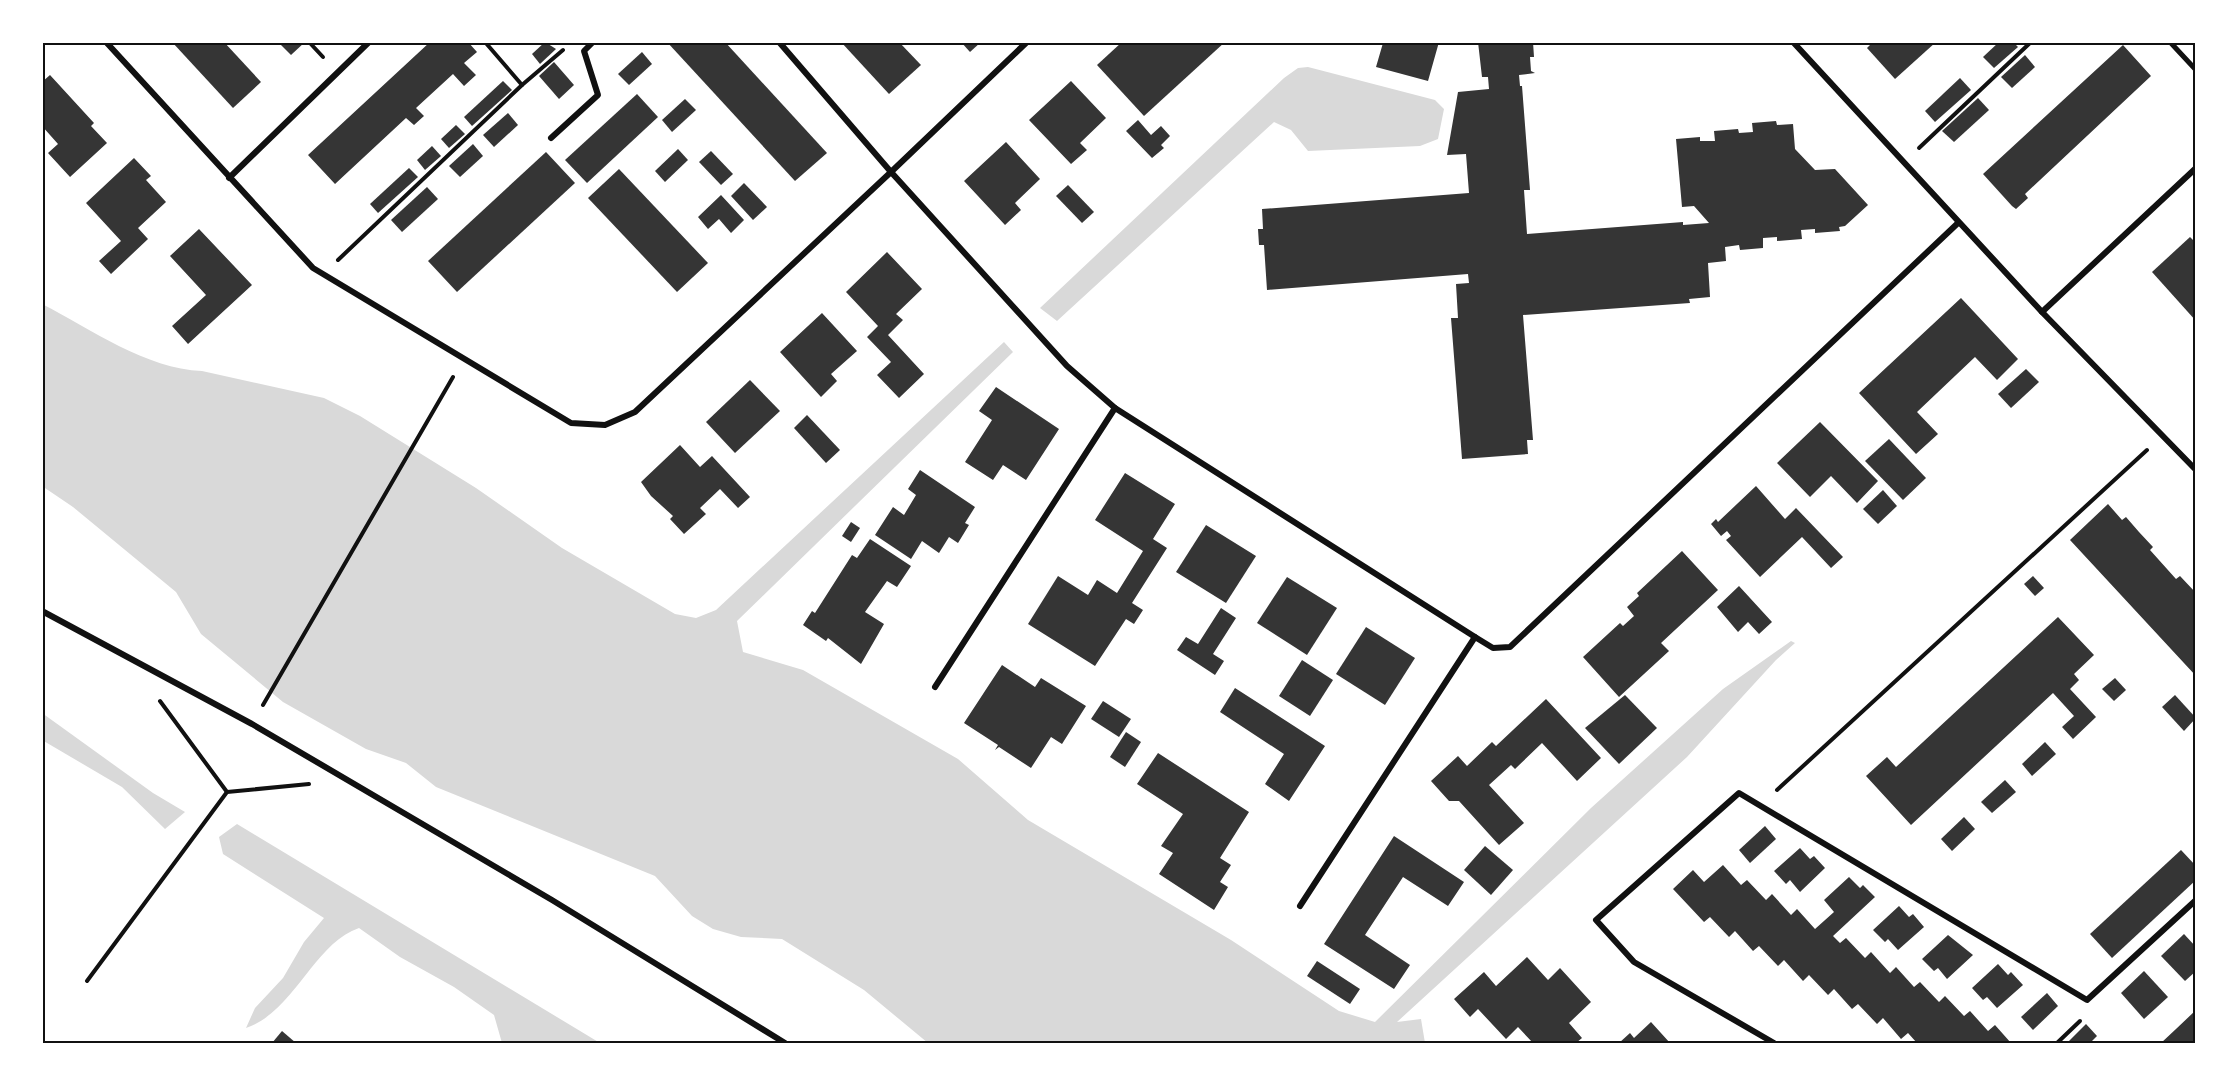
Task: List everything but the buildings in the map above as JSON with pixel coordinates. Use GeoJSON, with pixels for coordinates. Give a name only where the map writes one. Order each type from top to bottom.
{"type":"FeatureCollection","features":[{"type":"Feature","properties":{"kind":"street"},"geometry":{"type":"LineString","coordinates":[[106,42],[313,268],[571,423],[605,426],[634,412],[1027,42]]}},
{"type":"Feature","properties":{"kind":"street"},"geometry":{"type":"LineString","coordinates":[[229,178],[369,42]]}},
{"type":"Feature","properties":{"kind":"street"},"geometry":{"type":"LineString","coordinates":[[551,138],[598,95],[584,51],[593,42]]}},
{"type":"Feature","properties":{"kind":"street"},"geometry":{"type":"LineString","coordinates":[[779,42],[891,172],[1067,366],[1115,408],[1493,648],[1510,647],[1958,222]]}},
{"type":"Feature","properties":{"kind":"street"},"geometry":{"type":"LineString","coordinates":[[1793,42],[2042,312],[2196,470]]}},
{"type":"Feature","properties":{"kind":"street"},"geometry":{"type":"LineString","coordinates":[[2170,42],[2196,70]]}},
{"type":"Feature","properties":{"kind":"street"},"geometry":{"type":"LineString","coordinates":[[2042,312],[2196,168]]}},
{"type":"Feature","properties":{"kind":"street"},"geometry":{"type":"LineString","coordinates":[[935,687],[1115,408]]}},
{"type":"Feature","properties":{"kind":"street"},"geometry":{"type":"LineString","coordinates":[[42,610],[252,724],[552,900],[785,1043]]}},
{"type":"Feature","properties":{"kind":"street"},"geometry":{"type":"LineString","coordinates":[[1300,906],[1475,638]]}},
{"type":"Feature","properties":{"kind":"street"},"geometry":{"type":"LineString","coordinates":[[1774,1043],[1634,962],[1596,920],[1739,793],[2087,999],[2196,900]]}},
{"type":"Feature","properties":{"kind":"path"},"geometry":{"type":"LineString","coordinates":[[484,42],[522,85]]}},
{"type":"Feature","properties":{"kind":"path"},"geometry":{"type":"LineString","coordinates":[[1903,163],[2031,42]]}},
{"type":"Feature","properties":{"kind":"path"},"geometry":{"type":"LineString","coordinates":[[324,274],[522,85],[562,50],[584,51]]}},
{"type":"Feature","properties":{"kind":"path"},"geometry":{"type":"LineString","coordinates":[[266,700],[463,360]]}},
{"type":"Feature","properties":{"kind":"path"},"geometry":{"type":"LineString","coordinates":[[1760,805],[2163,436]]}},
{"type":"Feature","properties":{"kind":"path"},"geometry":{"type":"LineString","coordinates":[[156,696],[227,792]]}},
{"type":"Feature","properties":{"kind":"path"},"geometry":{"type":"LineString","coordinates":[[87,981],[227,792],[346,780]]}},
{"type":"Feature","properties":{"kind":"path"},"geometry":{"type":"LineString","coordinates":[[2057,1043],[2085,1016],[2087,999]]}},
{"type":"Feature","properties":{"kind":"shaded area"},"geometry":{"type":"Polygon","coordinates":[[[1308,67],[1435,100],[1444,109],[1438,139],[1420,146],[1308,151],[1291,130],[1274,122],[1057,321],[1040,308],[1284,78],[1298,68],[1308,67]]]}},
{"type":"Feature","properties":{"kind":"shaded area"},"geometry":{"type":"Polygon","coordinates":[[[42,304],[119,346],[160,363],[324,398],[360,416],[476,488],[562,548],[675,614],[696,618],[716,610],[1004,342],[1013,352],[737,621],[743,652],[803,670],[958,759],[1028,820],[1231,940],[1339,1011],[1375,1022],[1591,808],[1723,689],[1791,641],[1795,643],[1776,660],[1687,757],[1397,1022],[1421,1019],[1425,1043],[928,1043],[864,990],[782,939],[741,937],[713,929],[692,916],[655,876],[436,787],[406,763],[366,749],[283,702],[201,634],[176,592],[73,507],[42,486],[42,304]]]}},
{"type":"Feature","properties":{"kind":"shaded area"},"geometry":{"type":"Polygon","coordinates":[[[42,713],[153,793],[185,812],[165,829],[122,787],[42,740],[42,713]]]}},
{"type":"Feature","properties":{"kind":"shaded area"},"geometry":{"type":"Polygon","coordinates":[[[237,824],[600,1043],[502,1043],[494,1015],[454,987],[400,957],[359,928],[343,936],[329,948],[278,1007],[263,1019],[246,1028],[255,1008],[283,978],[304,942],[324,918],[223,854],[219,837],[237,824]]]}}]}
